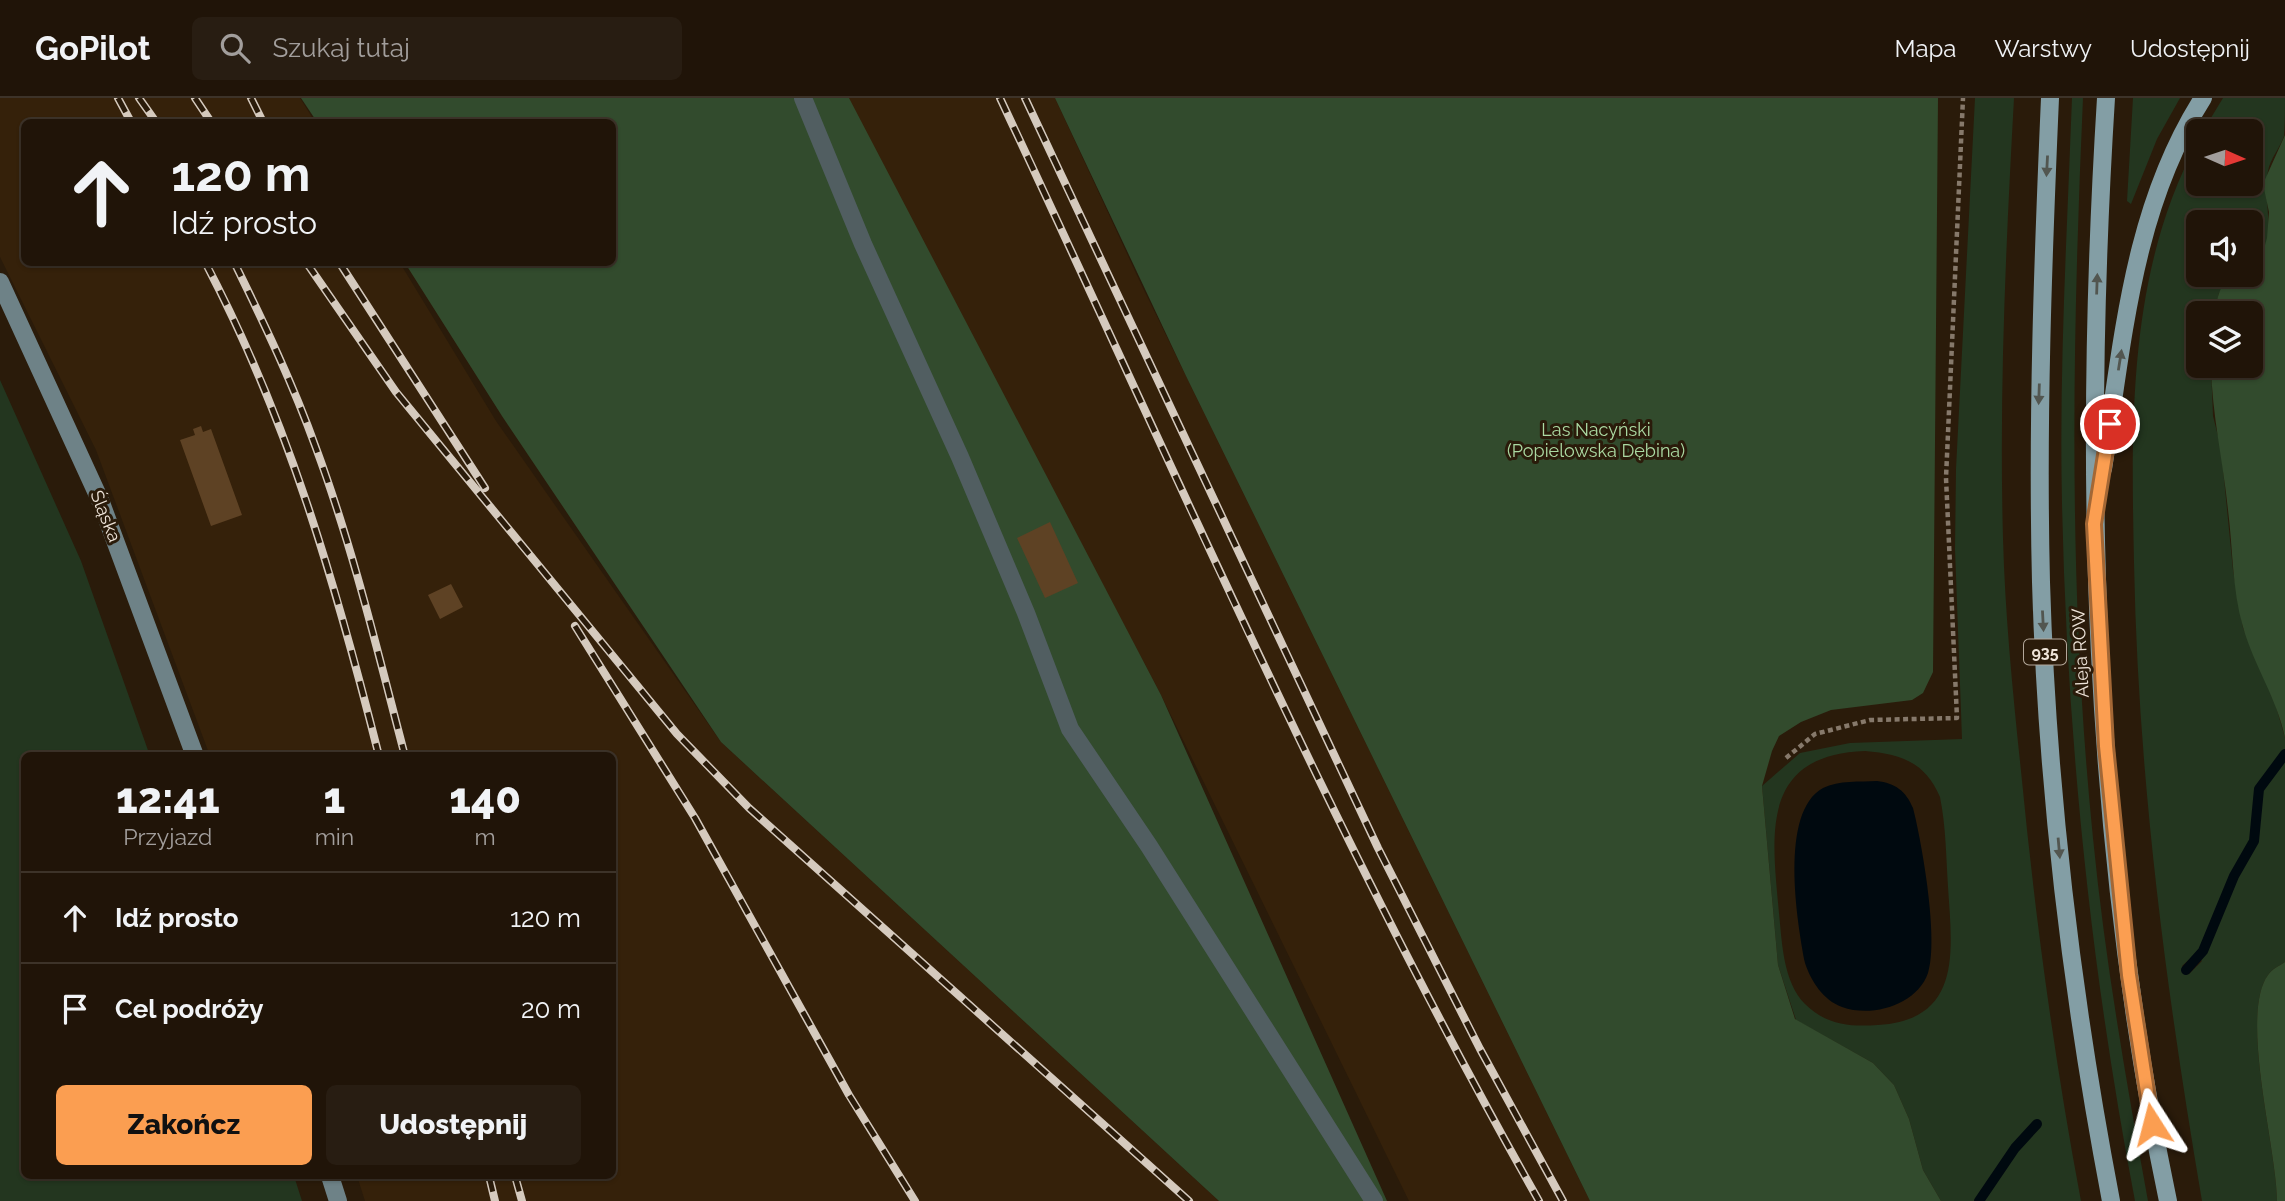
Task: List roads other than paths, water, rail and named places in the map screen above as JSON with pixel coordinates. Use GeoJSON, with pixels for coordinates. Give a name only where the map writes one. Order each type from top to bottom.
{"type":"FeatureCollection","features":[{"type":"Feature","properties":{"kind":"main road","name":"Aleja ROW"},"geometry":{"type":"LineString","coordinates":[[2050,98],[2039,407],[2041,584],[2049,734],[2078,1015],[2110,1201]]}},
{"type":"Feature","properties":{"kind":"main road","name":"Aleja ROW"},"geometry":{"type":"LineString","coordinates":[[2106,98],[2094,370],[2094,524],[2106,746],[2129,975],[2152,1124],[2168,1201]]}},
{"type":"Feature","properties":{"kind":"main road"},"geometry":{"type":"LineString","coordinates":[[2094,524],[2139,249],[2154,197],[2203,98]]}},
{"type":"Feature","properties":{"kind":"street","name":"Śląska"},"geometry":{"type":"LineString","coordinates":[[0,282],[100,500],[194,752]]}},
{"type":"Feature","properties":{"kind":"street"},"geometry":{"type":"LineString","coordinates":[[331,1179],[338,1201]]}},
{"type":"Feature","properties":{"kind":"lane"},"geometry":{"type":"LineString","coordinates":[[803,98],[863,244],[976,492],[1026,612],[1070,729],[1149,846],[1374,1201]]}},
{"type":"Feature","properties":{"kind":"waterway"},"geometry":{"type":"LineString","coordinates":[[2186,970],[2203,951],[2234,876],[2254,841],[2259,789],[2285,754]]}},
{"type":"Feature","properties":{"kind":"waterway"},"geometry":{"type":"LineString","coordinates":[[1979,1201],[2015,1148],[2037,1124]]}},
{"type":"Feature","properties":{"kind":"railway"},"geometry":{"type":"LineString","coordinates":[[118,98],[129,119]]}},
{"type":"Feature","properties":{"kind":"railway"},"geometry":{"type":"LineString","coordinates":[[139,98],[154,119]]}},
{"type":"Feature","properties":{"kind":"railway"},"geometry":{"type":"LineString","coordinates":[[195,98],[209,119]]}},
{"type":"Feature","properties":{"kind":"railway"},"geometry":{"type":"LineString","coordinates":[[251,98],[262,119]]}},
{"type":"Feature","properties":{"kind":"railway"},"geometry":{"type":"LineString","coordinates":[[1000,98],[1326,793],[1465,1067],[1539,1201]]}},
{"type":"Feature","properties":{"kind":"railway"},"geometry":{"type":"LineString","coordinates":[[1025,98],[1378,848],[1480,1049],[1563,1201]]}},
{"type":"Feature","properties":{"kind":"railway"},"geometry":{"type":"LineString","coordinates":[[207,266],[261,382],[307,504],[327,565],[378,752]]}},
{"type":"Feature","properties":{"kind":"railway"},"geometry":{"type":"LineString","coordinates":[[236,266],[288,377],[329,486],[364,601],[404,752]]}},
{"type":"Feature","properties":{"kind":"railway"},"geometry":{"type":"LineString","coordinates":[[309,266],[396,392],[677,734],[749,808],[1189,1201]]}},
{"type":"Feature","properties":{"kind":"railway"},"geometry":{"type":"LineString","coordinates":[[342,266],[485,488]]}},
{"type":"Feature","properties":{"kind":"railway"},"geometry":{"type":"LineString","coordinates":[[575,626],[695,818],[849,1095],[915,1201]]}},
{"type":"Feature","properties":{"kind":"railway"},"geometry":{"type":"LineString","coordinates":[[490,1179],[495,1201]]}},
{"type":"Feature","properties":{"kind":"railway"},"geometry":{"type":"LineString","coordinates":[[516,1179],[522,1201]]}},
{"type":"Feature","properties":{"kind":"park label","name":"Las Nacyński (Popielowska Dębina)"},"geometry":{"type":"Point","coordinates":[1596,439]}}]}
